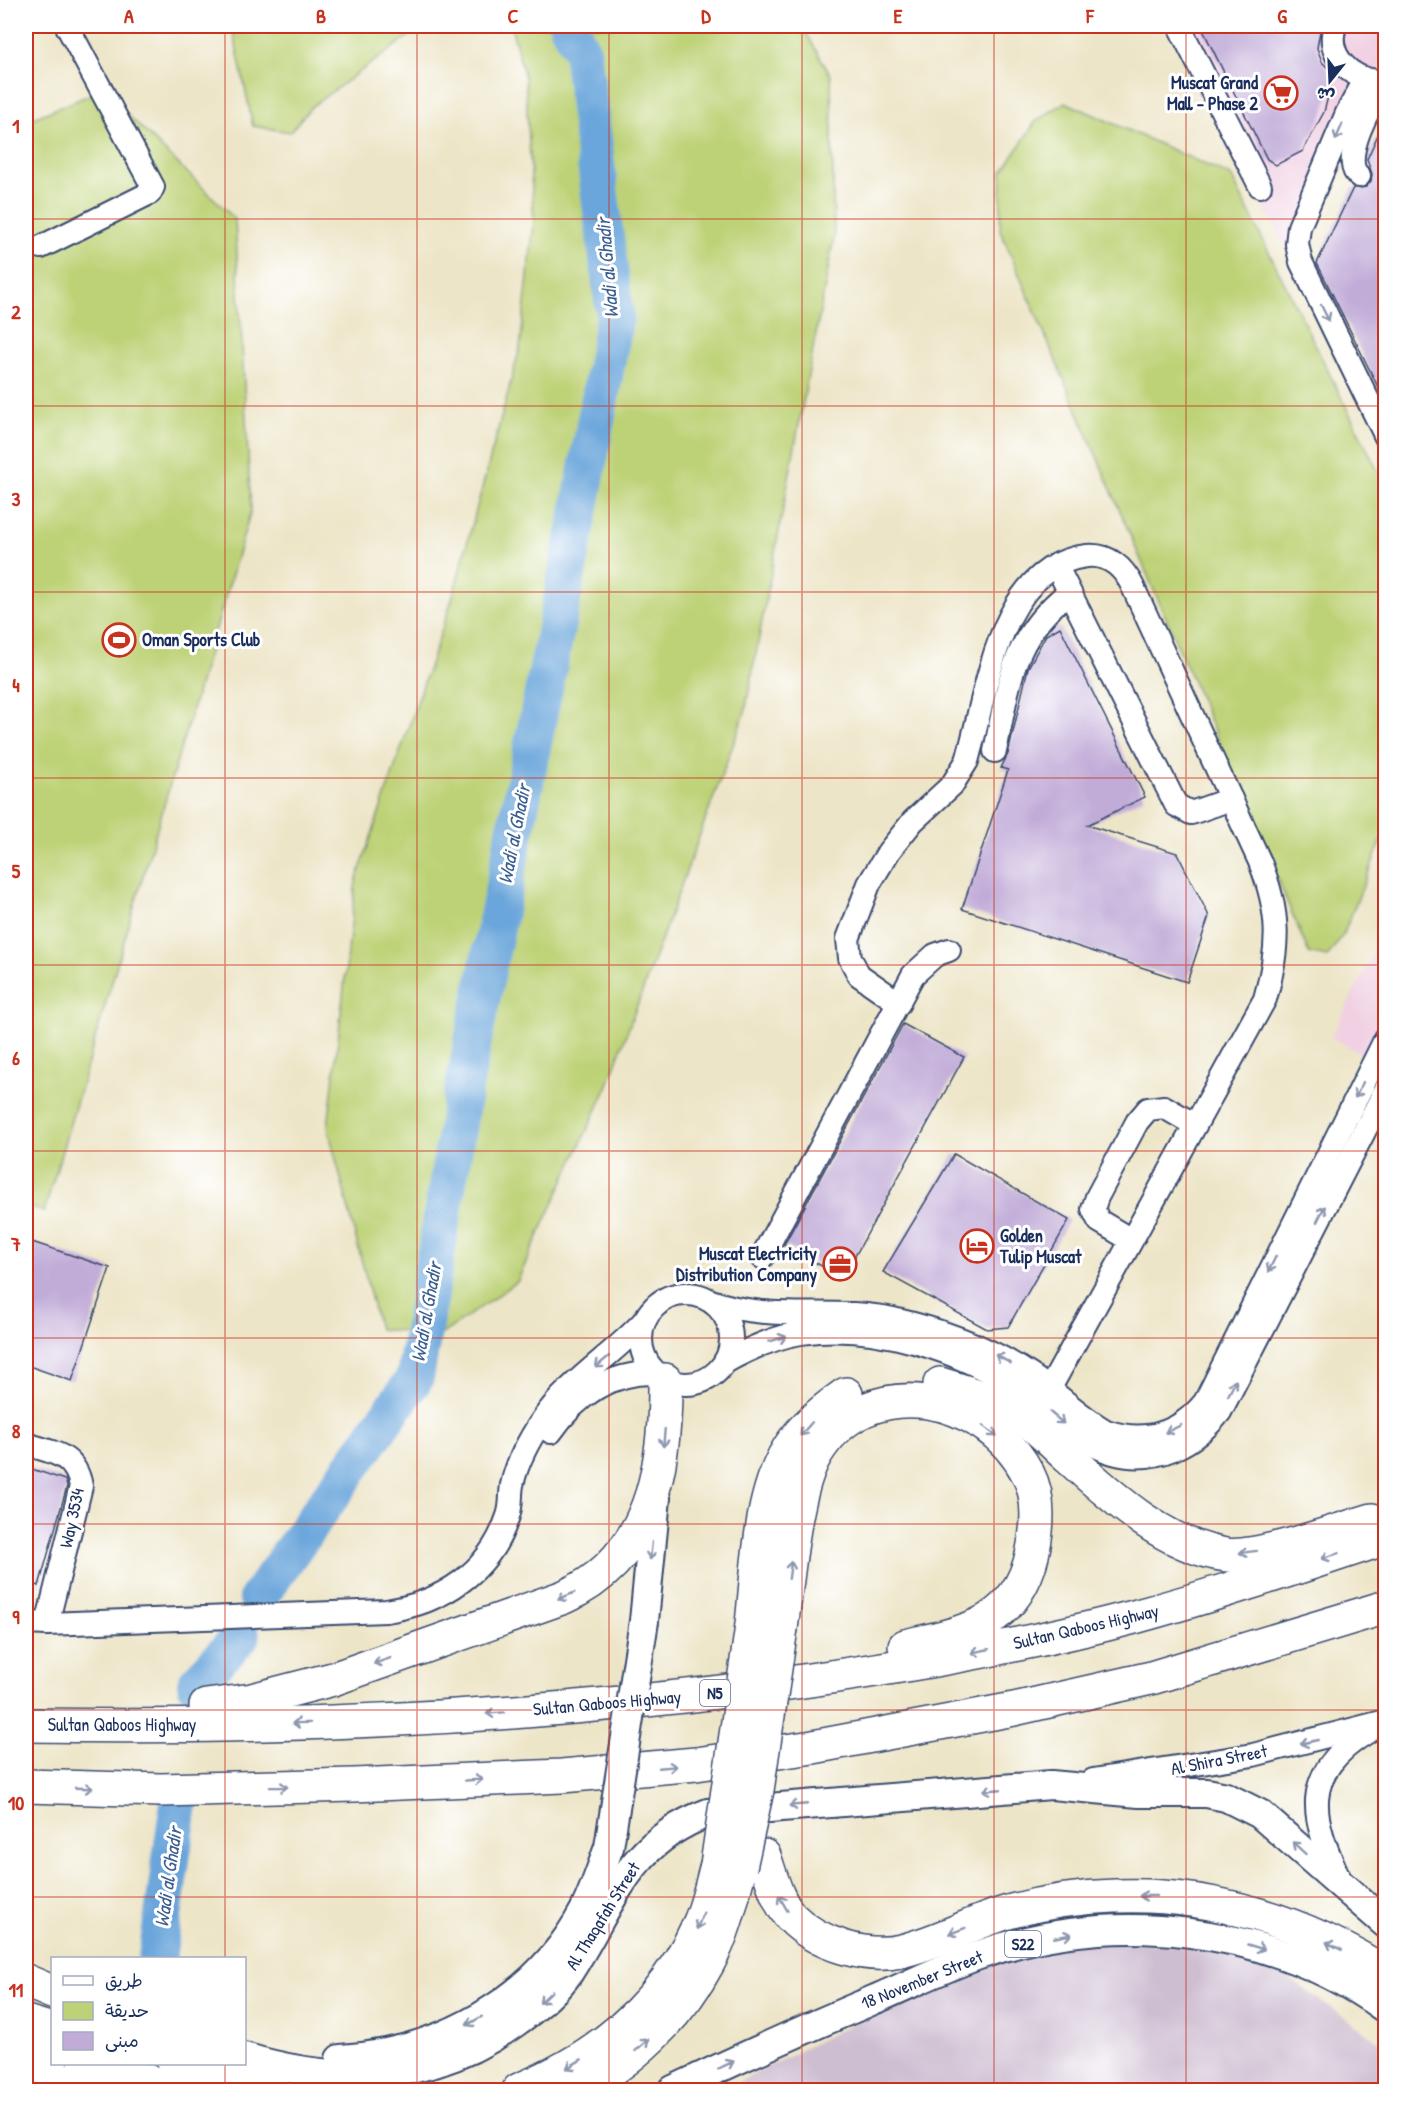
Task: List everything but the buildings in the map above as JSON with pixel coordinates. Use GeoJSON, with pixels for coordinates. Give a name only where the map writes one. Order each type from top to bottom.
{"type":"FeatureCollection","features":[{"type":"Feature","properties":{"kind":"highway"},"geometry":{"type":"LineString","coordinates":[[143,1725],[185,1710],[252,1700],[333,1679],[578,1591],[604,1573],[630,1542],[645,1512],[659,1472],[666,1422],[660,1376]]}},
{"type":"Feature","properties":{"kind":"highway"},"geometry":{"type":"LineString","coordinates":[[577,2091],[625,2060],[657,2031],[685,1998],[713,1953],[725,1924],[758,1790],[766,1630],[765,1518],[774,1482],[789,1448],[821,1412],[846,1394],[883,1382],[934,1382],[979,1396],[1028,1421],[1087,1475],[1146,1521],[1186,1542],[1227,1555],[1267,1550],[1386,1516]]}},
{"type":"Feature","properties":{"kind":"highway"},"geometry":{"type":"LineString","coordinates":[[519,2091],[558,2074],[594,2052],[628,2025],[657,1994],[681,1959],[701,1921],[741,1863],[766,1630],[804,1480],[816,1454],[840,1424],[863,1408],[895,1402],[931,1401],[963,1413],[992,1431],[1012,1451],[1028,1475],[1037,1507],[1037,1532],[1031,1564],[1014,1596],[995,1615],[973,1626],[924,1641],[664,1699]]}},
{"type":"Feature","properties":{"kind":"highway","name":"Sultan Qaboos Highway"},"geometry":{"type":"LineString","coordinates":[[26,1725],[342,1722],[490,1714],[664,1699],[872,1672],[1131,1618],[1227,1591],[1386,1538]]}},
{"type":"Feature","properties":{"kind":"highway"},"geometry":{"type":"LineString","coordinates":[[26,1786],[161,1790],[354,1785],[562,1776],[696,1764],[813,1747],[970,1717],[1151,1678],[1386,1607]]}},
{"type":"Feature","properties":{"kind":"highway"},"geometry":{"type":"LineString","coordinates":[[741,1863],[778,1895],[791,1917],[811,1933],[838,1945],[867,1952],[900,1951],[1011,1911],[1046,1904],[1113,1896],[1163,1896],[1225,1906],[1298,1927],[1386,1974]]}},
{"type":"Feature","properties":{"kind":"highway"},"geometry":{"type":"LineString","coordinates":[[26,1981],[51,1992]]}},
{"type":"Feature","properties":{"kind":"highway"},"geometry":{"type":"LineString","coordinates":[[26,2022],[51,2030]]}},
{"type":"Feature","properties":{"kind":"highway"},"geometry":{"type":"LineString","coordinates":[[26,2050],[51,2056]]}},
{"type":"Feature","properties":{"kind":"highway"},"geometry":{"type":"LineString","coordinates":[[88,2065],[180,2091]]}},
{"type":"Feature","properties":{"kind":"highway"},"geometry":{"type":"LineString","coordinates":[[178,2065],[272,2091]]}},
{"type":"Feature","properties":{"kind":"main road"},"geometry":{"type":"LineString","coordinates":[[246,2052],[298,2060],[353,2058],[419,2044],[475,2021],[519,1991],[556,1953],[583,1913],[609,1847],[644,1621],[659,1472]]}},
{"type":"Feature","properties":{"kind":"main road"},"geometry":{"type":"LineString","coordinates":[[1051,1785],[1139,1793],[1188,1791],[1226,1797],[1260,1814],[1386,1924]]}},
{"type":"Feature","properties":{"kind":"main road","name":"Al Thaqafah Street"},"geometry":{"type":"LineString","coordinates":[[246,2058],[306,2073],[366,2076],[423,2066],[477,2046],[526,2015],[568,1974],[623,1878],[652,1844],[669,1831],[708,1813],[1051,1785]]}},
{"type":"Feature","properties":{"kind":"main road","name":"18 November Street"},"geometry":{"type":"LineString","coordinates":[[673,2091],[794,2034],[980,1955],[1073,1934],[1163,1929],[1204,1934],[1302,1962],[1364,1994],[1386,2009]]}},
{"type":"Feature","properties":{"kind":"main road"},"geometry":{"type":"LineString","coordinates":[[26,1994],[51,2001]]}},
{"type":"Feature","properties":{"kind":"main road"},"geometry":{"type":"LineString","coordinates":[[26,2066],[105,2091]]}},
{"type":"Feature","properties":{"kind":"street"},"geometry":{"type":"LineString","coordinates":[[40,247],[150,193],[153,187],[67,26]]}},
{"type":"Feature","properties":{"kind":"street"},"geometry":{"type":"LineString","coordinates":[[1179,26],[1260,186]]}},
{"type":"Feature","properties":{"kind":"street"},"geometry":{"type":"LineString","coordinates":[[1335,26],[1333,43],[1336,55],[1348,71],[1379,81]]}},
{"type":"Feature","properties":{"kind":"street"},"geometry":{"type":"LineString","coordinates":[[1359,176],[1352,168],[1351,158],[1379,81]]}},
{"type":"Feature","properties":{"kind":"street"},"geometry":{"type":"LineString","coordinates":[[1379,81],[1347,113],[1299,227],[1297,244],[1301,262],[1386,437]]}},
{"type":"Feature","properties":{"kind":"street"},"geometry":{"type":"LineString","coordinates":[[899,1003],[859,975],[850,958],[848,939],[869,884],[889,851],[913,821],[960,774],[967,761],[1006,627],[1026,589],[1039,575],[1056,565],[1092,556],[1106,558],[1127,574],[1231,799],[1272,895],[1277,930],[1275,965],[1265,999],[1050,1388]]}},
{"type":"Feature","properties":{"kind":"street"},"geometry":{"type":"LineString","coordinates":[[1056,565],[1176,805],[1191,813],[1231,799]]}},
{"type":"Feature","properties":{"kind":"street"},"geometry":{"type":"LineString","coordinates":[[995,751],[1020,650],[1029,632],[1041,618],[1070,592]]}},
{"type":"Feature","properties":{"kind":"street"},"geometry":{"type":"LineString","coordinates":[[762,1257],[913,975],[923,964],[949,950]]}},
{"type":"Feature","properties":{"kind":"street"},"geometry":{"type":"LineString","coordinates":[[36,1623],[405,1608],[441,1596],[472,1573],[485,1559],[502,1532],[512,1501],[513,1483],[522,1456],[543,1419],[573,1384],[609,1356],[644,1321],[657,1303],[678,1294],[690,1294],[755,1313],[860,1314],[918,1325],[1000,1357],[1050,1388],[1094,1424],[1119,1435],[1145,1437],[1159,1435],[1185,1423],[1204,1402],[1386,1038]]}},
{"type":"Feature","properties":{"kind":"street"},"geometry":{"type":"LineString","coordinates":[[725,1362],[761,1344],[799,1334],[839,1331],[886,1337],[940,1351],[992,1374],[1020,1390],[1084,1440],[1098,1448],[1122,1455],[1147,1456],[1180,1447],[1209,1426],[1220,1412],[1386,1089]]}},
{"type":"Feature","properties":{"kind":"street"},"geometry":{"type":"LineString","coordinates":[[1131,1240],[1100,1221],[1094,1209],[1097,1197],[1137,1122],[1148,1109],[1164,1107],[1195,1125]]}},
{"type":"Feature","properties":{"kind":"street"},"geometry":{"type":"LineString","coordinates":[[644,1321],[640,1343],[648,1365],[660,1376],[676,1384],[699,1383],[718,1371],[730,1352],[730,1329],[720,1309],[711,1301]]}},
{"type":"Feature","properties":{"kind":"street"},"geometry":{"type":"LineString","coordinates":[[512,1501],[523,1488],[543,1444],[576,1404],[612,1379],[633,1374],[660,1376]]}},
{"type":"Feature","properties":{"kind":"street","name":"Way 3534"},"geometry":{"type":"LineString","coordinates":[[26,1444],[64,1457],[78,1470],[81,1486],[36,1623]]}},
{"type":"Feature","properties":{"kind":"street","name":"Al Shira Street"},"geometry":{"type":"LineString","coordinates":[[1051,1785],[1119,1778],[1209,1763],[1320,1739],[1386,1721],[1352,1741],[1323,1774],[1316,1800],[1317,1825],[1343,1886]]}},
{"type":"Feature","properties":{"kind":"shaded area"},"geometry":{"type":"Polygon","coordinates":[[[1168,26],[1385,26],[1385,57],[1300,275],[1168,26]]]}},
{"type":"Feature","properties":{"kind":"shaded area"},"geometry":{"type":"Polygon","coordinates":[[[1385,931],[1385,1067],[1331,1037],[1385,931]]]}},
{"type":"Feature","properties":{"kind":"shaded area"},"geometry":{"type":"Polygon","coordinates":[[[1101,1940],[1184,1946],[1245,1958],[1277,1970],[1385,2046],[1385,2090],[723,2090],[904,1997],[993,1958],[1101,1940]]]}},
{"type":"Feature","properties":{"kind":"shaded area"},"geometry":{"type":"Polygon","coordinates":[[[26,2079],[63,2090],[26,2090],[26,2079]]]}},
{"type":"Feature","properties":{"kind":"green space"},"geometry":{"type":"Polygon","coordinates":[[[232,26],[423,26],[311,107],[290,132],[253,126],[232,26]]]}},
{"type":"Feature","properties":{"kind":"green space"},"geometry":{"type":"Polygon","coordinates":[[[511,26],[802,26],[831,76],[834,237],[745,712],[607,1087],[517,1282],[442,1334],[379,1329],[328,1128],[356,881],[451,603],[520,348],[534,222],[525,78],[511,26]]]}},
{"type":"Feature","properties":{"kind":"green space","name":"Oman Sports Club"},"geometry":{"type":"Polygon","coordinates":[[[102,90],[235,219],[251,510],[44,1212],[26,1206],[26,121],[102,90]]]}},
{"type":"Feature","properties":{"kind":"green space"},"geometry":{"type":"Polygon","coordinates":[[[1065,102],[1231,176],[1385,485],[1385,832],[1343,935],[1327,957],[1309,953],[1000,230],[1002,172],[1036,121],[1065,102]]]}},
{"type":"Feature","properties":{"kind":"waterway","name":"Wadi al Ghadir"},"geometry":{"type":"LineString","coordinates":[[258,1598],[415,1378],[465,1081],[576,529],[615,316],[582,51],[568,26]]}},
{"type":"Feature","properties":{"kind":"waterway","name":"Wadi al Ghadir"},"geometry":{"type":"LineString","coordinates":[[196,1684],[241,1636]]}},
{"type":"Feature","properties":{"kind":"waterway","name":"Wadi al Ghadir"},"geometry":{"type":"LineString","coordinates":[[157,1957],[180,1796]]}},
{"type":"Feature","properties":{"kind":"place","name":"Muscat Grand Mall - Phase 2"},"geometry":{"type":"Point","coordinates":[1281,93]}},
{"type":"Feature","properties":{"kind":"place","name":"Oman Sports Club"},"geometry":{"type":"Point","coordinates":[119,640]}},
{"type":"Feature","properties":{"kind":"place","name":"Golden Tulip Muscat"},"geometry":{"type":"Point","coordinates":[977,1246]}},
{"type":"Feature","properties":{"kind":"place","name":"Muscat Electricity Distribution Company"},"geometry":{"type":"Point","coordinates":[840,1264]}}]}
